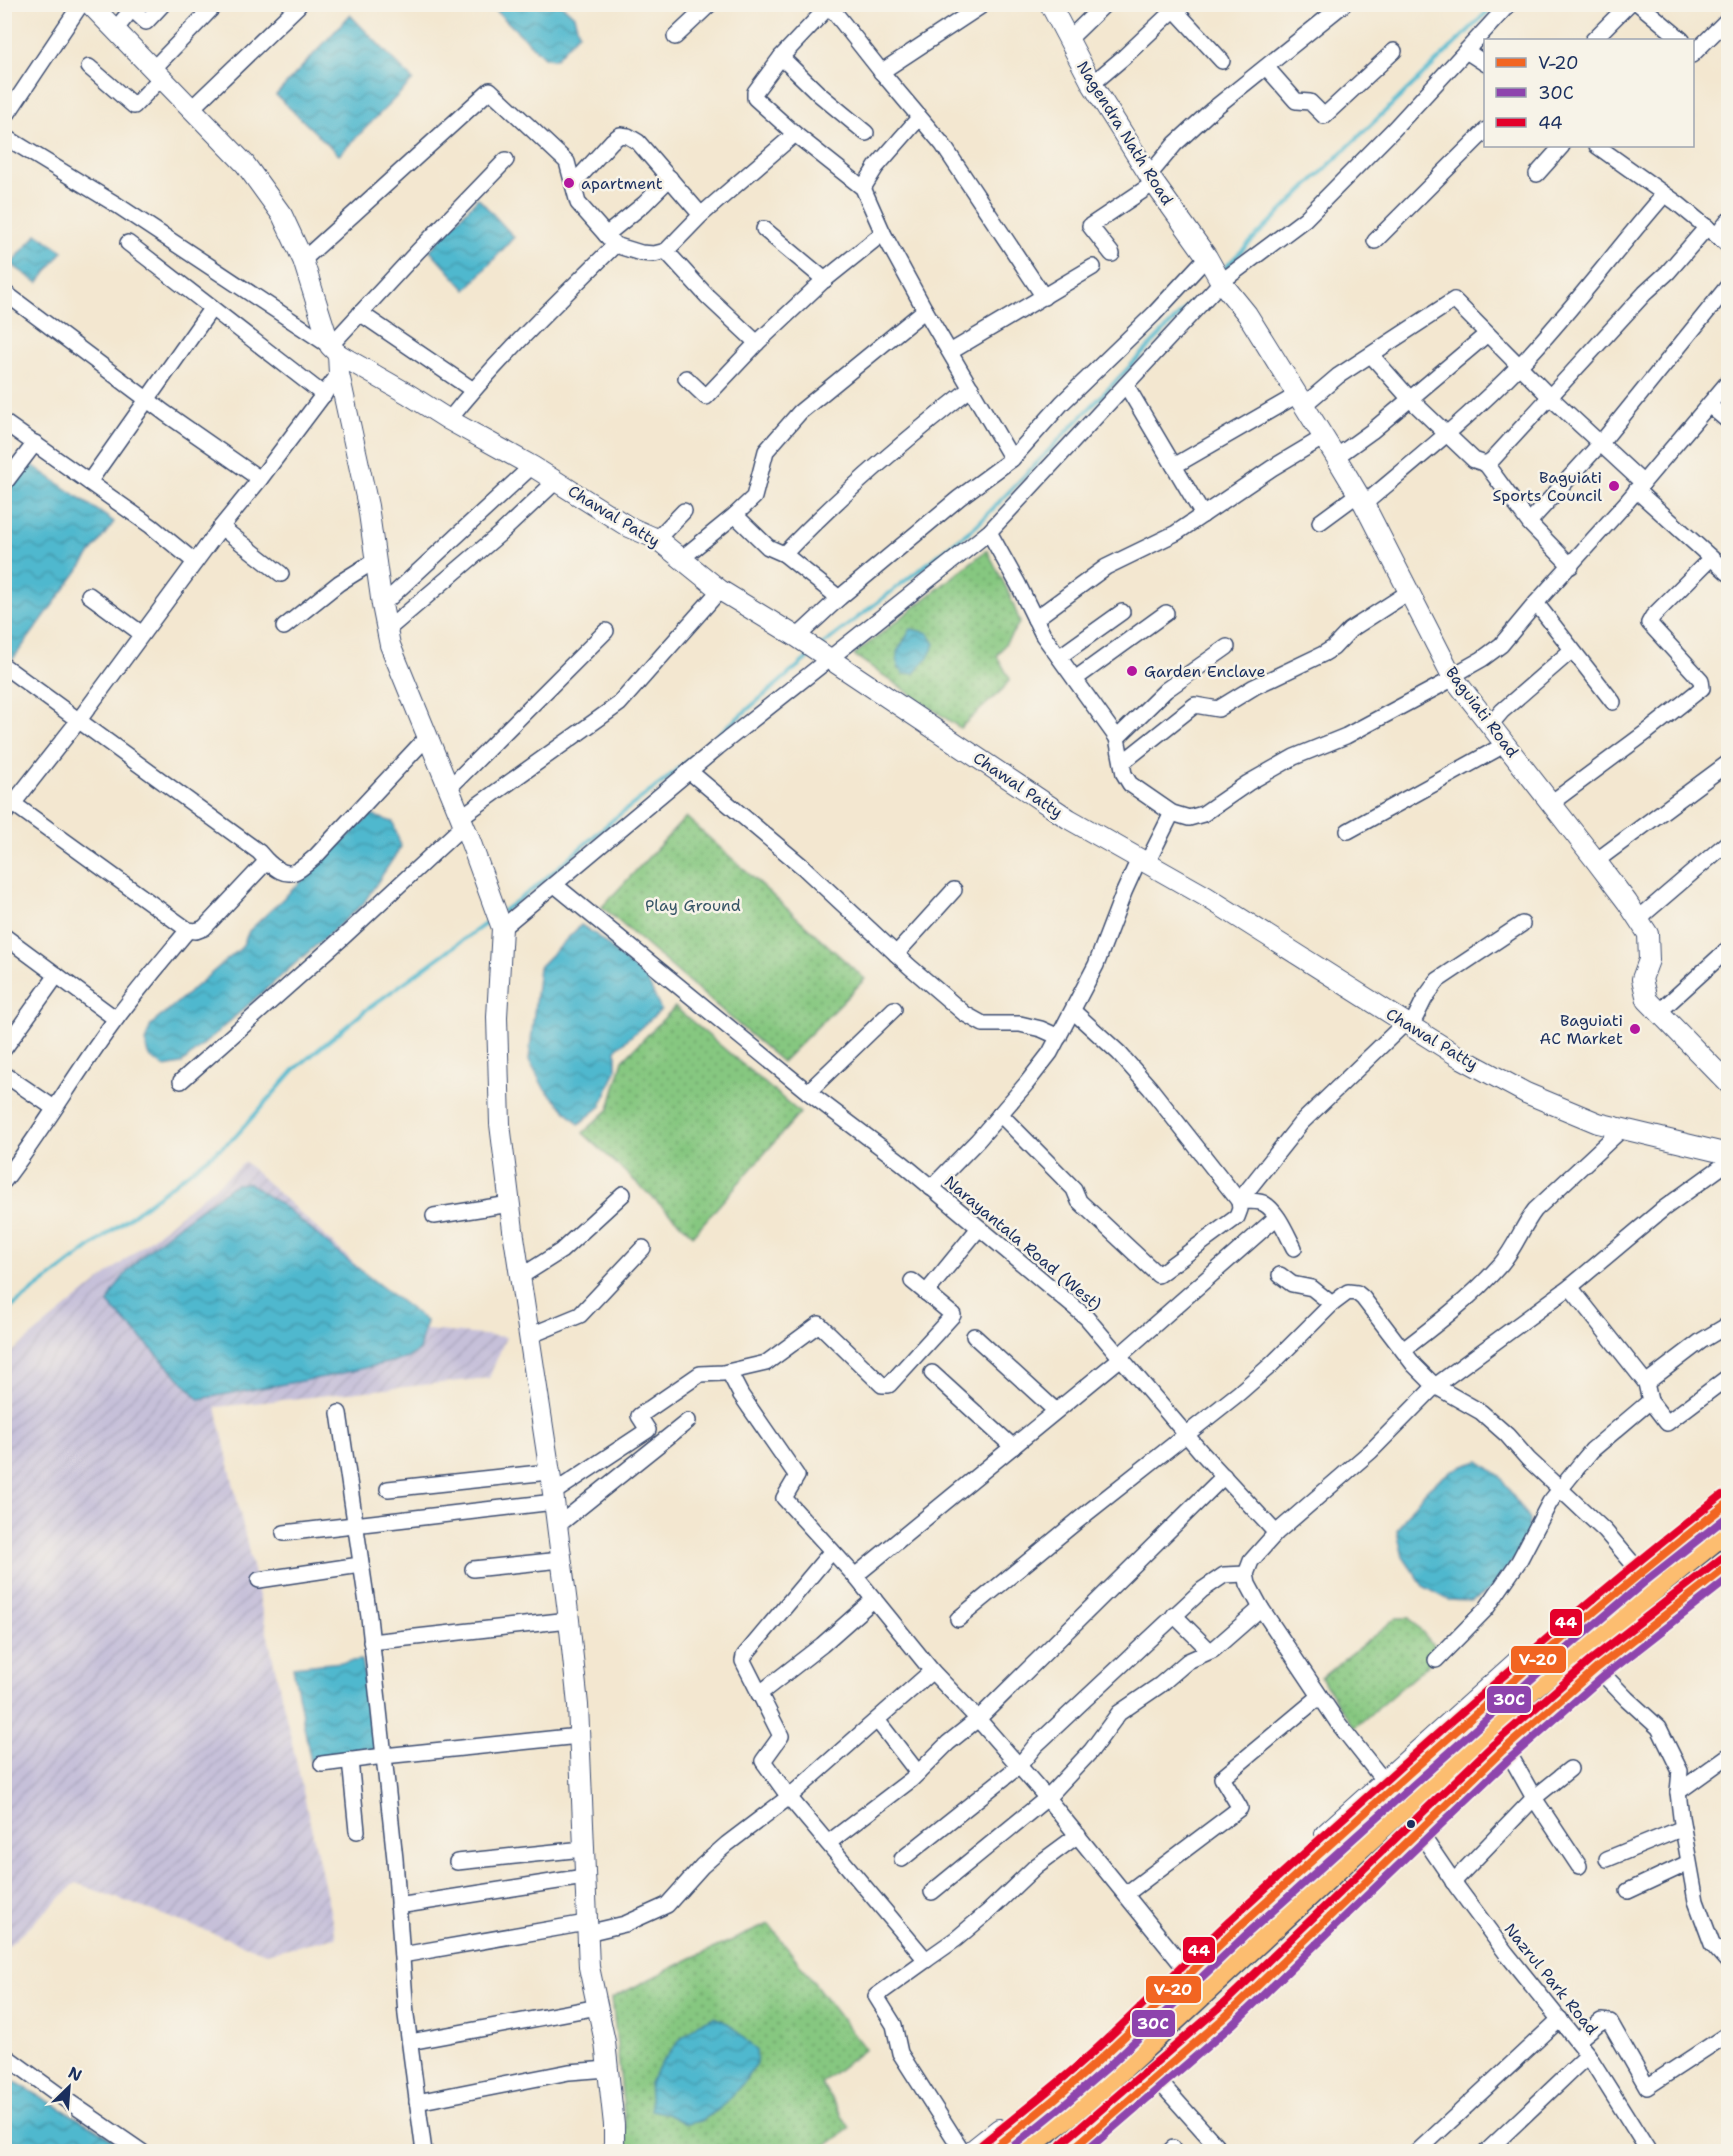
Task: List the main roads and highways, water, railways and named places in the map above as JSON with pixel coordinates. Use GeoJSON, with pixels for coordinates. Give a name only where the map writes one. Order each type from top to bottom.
{"type":"FeatureCollection","features":[{"type":"Feature","properties":{"kind":"main road"},"geometry":{"type":"LineString","coordinates":[[988,2151],[1058,2097],[1101,2059],[1422,1754],[1640,1572],[1728,1503]]}},
{"type":"Feature","properties":{"kind":"main road"},"geometry":{"type":"LineString","coordinates":[[1019,2151],[1067,2115],[1123,2066],[1476,1736],[1533,1686],[1728,1528]]}},
{"type":"Feature","properties":{"kind":"main road"},"geometry":{"type":"LineString","coordinates":[[1047,2151],[1143,2069],[1481,1753],[1557,1686],[1728,1547]]}},
{"type":"Feature","properties":{"kind":"main road"},"geometry":{"type":"LineString","coordinates":[[1068,2151],[1225,2017],[1506,1748],[1597,1668],[1728,1566]]}},
{"type":"Feature","properties":{"kind":"main road"},"geometry":{"type":"LineString","coordinates":[[1422,1754],[1458,1793]]}},
{"type":"Feature","properties":{"kind":"water"},"geometry":{"type":"Polygon","coordinates":[[[490,5],[562,5],[574,16],[579,33],[555,59],[545,58],[490,5]]]}},
{"type":"Feature","properties":{"kind":"water"},"geometry":{"type":"Polygon","coordinates":[[[350,15],[413,80],[339,155],[276,95],[350,15]]]}},
{"type":"Feature","properties":{"kind":"water"},"geometry":{"type":"Polygon","coordinates":[[[478,198],[514,237],[466,290],[430,250],[478,198]]]}},
{"type":"Feature","properties":{"kind":"water"},"geometry":{"type":"Polygon","coordinates":[[[37,234],[63,251],[38,283],[11,264],[37,234]]]}},
{"type":"Feature","properties":{"kind":"water"},"geometry":{"type":"Polygon","coordinates":[[[28,462],[114,522],[13,659],[5,653],[5,494],[28,462]]]}},
{"type":"Feature","properties":{"kind":"water"},"geometry":{"type":"Polygon","coordinates":[[[911,629],[928,633],[935,644],[927,659],[914,673],[904,674],[898,667],[897,652],[911,629]]]}},
{"type":"Feature","properties":{"kind":"water"},"geometry":{"type":"Polygon","coordinates":[[[371,815],[393,822],[401,847],[363,904],[181,1064],[164,1067],[150,1057],[145,1042],[151,1025],[242,947],[249,931],[371,815]]]}},
{"type":"Feature","properties":{"kind":"water"},"geometry":{"type":"Polygon","coordinates":[[[581,925],[595,934],[647,980],[661,1010],[616,1049],[616,1070],[601,1106],[579,1124],[544,1088],[529,1060],[539,967],[581,925]]]}},
{"type":"Feature","properties":{"kind":"water"},"geometry":{"type":"Polygon","coordinates":[[[249,1183],[287,1209],[342,1256],[426,1321],[419,1350],[408,1358],[330,1376],[199,1399],[108,1303],[130,1269],[163,1237],[235,1184],[249,1183]]]}},
{"type":"Feature","properties":{"kind":"water"},"geometry":{"type":"Polygon","coordinates":[[[1479,1461],[1500,1476],[1529,1520],[1528,1541],[1490,1590],[1471,1601],[1449,1600],[1423,1586],[1403,1557],[1397,1531],[1421,1496],[1440,1478],[1479,1461]]]}},
{"type":"Feature","properties":{"kind":"water"},"geometry":{"type":"Polygon","coordinates":[[[361,1660],[380,1755],[311,1763],[293,1667],[361,1660]]]}},
{"type":"Feature","properties":{"kind":"water"},"geometry":{"type":"Polygon","coordinates":[[[714,2017],[729,2024],[756,2050],[757,2063],[721,2108],[701,2121],[686,2124],[665,2113],[651,2110],[649,2083],[662,2062],[682,2038],[700,2023],[714,2017]]]}},
{"type":"Feature","properties":{"kind":"water"},"geometry":{"type":"Polygon","coordinates":[[[5,2076],[134,2151],[5,2151],[5,2076]]]}},
{"type":"Feature","properties":{"kind":"waterway"},"geometry":{"type":"LineString","coordinates":[[1221,272],[1495,4]]}},
{"type":"Feature","properties":{"kind":"waterway"},"geometry":{"type":"LineString","coordinates":[[821,646],[976,526],[1191,303]]}},
{"type":"Feature","properties":{"kind":"waterway"},"geometry":{"type":"LineString","coordinates":[[503,911],[537,886],[615,818],[664,781],[811,655]]}},
{"type":"Feature","properties":{"kind":"waterway"},"geometry":{"type":"LineString","coordinates":[[4,1313],[235,1137],[295,1069],[366,1010],[492,919]]}},
{"type":"Feature","properties":{"kind":"place","name":"apartment"},"geometry":{"type":"Point","coordinates":[569,183]}},
{"type":"Feature","properties":{"kind":"place","name":"Baguiati Sports Council"},"geometry":{"type":"Point","coordinates":[1614,486]}},
{"type":"Feature","properties":{"kind":"place","name":"Garden Enclave"},"geometry":{"type":"Point","coordinates":[1132,671]}},
{"type":"Feature","properties":{"kind":"place","name":"Baguiati AC Market"},"geometry":{"type":"Point","coordinates":[1635,1029]}},
{"type":"Feature","properties":{"kind":"park label","name":"Play Ground"},"geometry":{"type":"Point","coordinates":[693,905]}}]}
